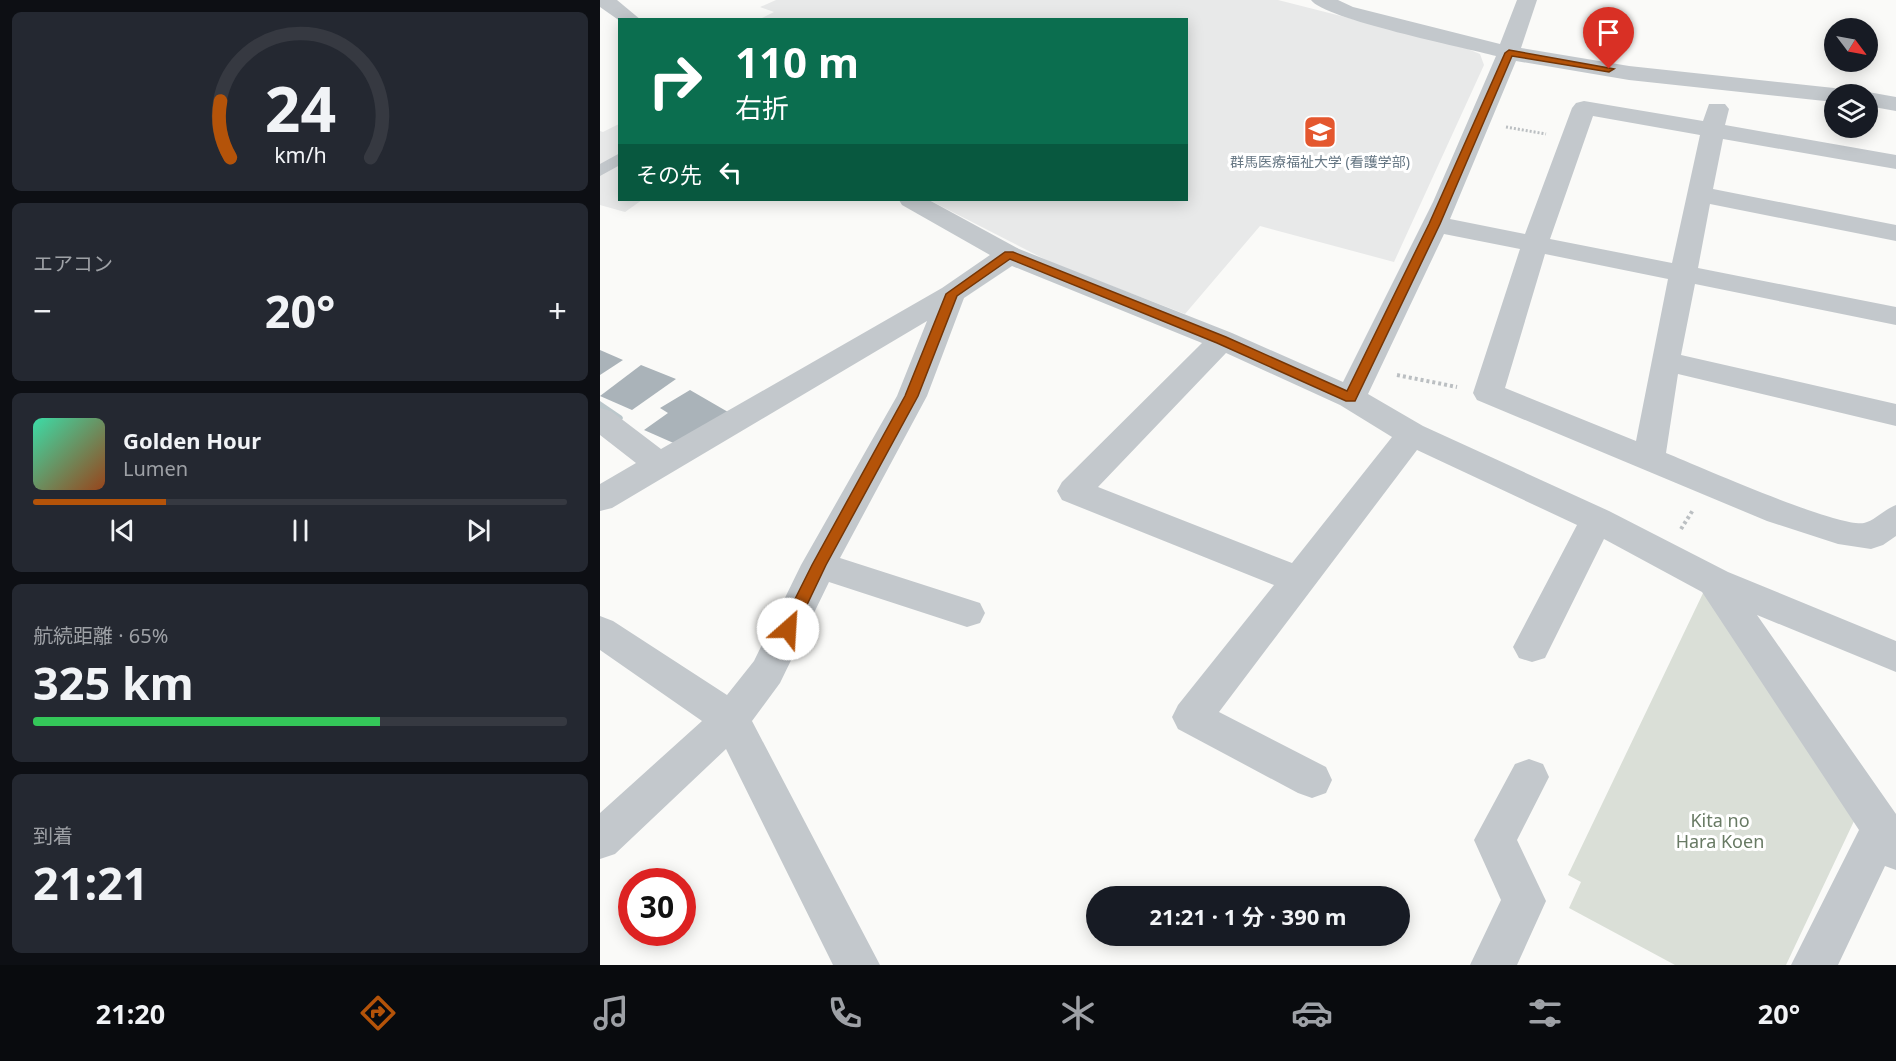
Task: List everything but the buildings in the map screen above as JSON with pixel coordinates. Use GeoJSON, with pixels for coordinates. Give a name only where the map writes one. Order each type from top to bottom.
{"type":"FeatureCollection","features":[{"type":"Feature","properties":{"kind":"street"},"geometry":{"type":"LineString","coordinates":[[604,0],[628,18]]}},
{"type":"Feature","properties":{"kind":"street"},"geometry":{"type":"LineString","coordinates":[[1321,0],[1346,11],[1509,53],[1629,73],[1824,94]]}},
{"type":"Feature","properties":{"kind":"street"},"geometry":{"type":"LineString","coordinates":[[1351,398],[1435,224],[1509,53],[1527,0]]}},
{"type":"Feature","properties":{"kind":"street"},"geometry":{"type":"LineString","coordinates":[[1649,459],[1665,361],[1722,84]]}},
{"type":"Feature","properties":{"kind":"street"},"geometry":{"type":"LineString","coordinates":[[1878,101],[1896,104]]}},
{"type":"Feature","properties":{"kind":"street"},"geometry":{"type":"LineString","coordinates":[[1896,162],[1584,108],[1535,244],[1488,393],[1779,512],[1850,535],[1871,536],[1896,518]]}},
{"type":"Feature","properties":{"kind":"street"},"geometry":{"type":"LineString","coordinates":[[1700,194],[1896,233]]}},
{"type":"Feature","properties":{"kind":"street"},"geometry":{"type":"LineString","coordinates":[[913,201],[1009,255],[1222,340],[1351,398],[1412,434],[1597,520],[1715,582],[1894,654]]}},
{"type":"Feature","properties":{"kind":"street"},"geometry":{"type":"LineString","coordinates":[[1435,224],[1896,316]]}},
{"type":"Feature","properties":{"kind":"street"},"geometry":{"type":"LineString","coordinates":[[600,499],[952,294],[1009,255]]}},
{"type":"Feature","properties":{"kind":"street"},"geometry":{"type":"LineString","coordinates":[[600,840],[731,719],[767,672],[819,565],[912,396],[952,294]]}},
{"type":"Feature","properties":{"kind":"street"},"geometry":{"type":"LineString","coordinates":[[1222,340],[1074,491],[1299,580]]}},
{"type":"Feature","properties":{"kind":"street"},"geometry":{"type":"LineString","coordinates":[[1665,361],[1896,415]]}},
{"type":"Feature","properties":{"kind":"street"},"geometry":{"type":"LineString","coordinates":[[600,419],[659,464]]}},
{"type":"Feature","properties":{"kind":"street"},"geometry":{"type":"LineString","coordinates":[[1312,780],[1192,717],[1412,434]]}},
{"type":"Feature","properties":{"kind":"street"},"geometry":{"type":"LineString","coordinates":[[1532,647],[1597,520]]}},
{"type":"Feature","properties":{"kind":"street"},"geometry":{"type":"LineString","coordinates":[[819,565],[967,613]]}},
{"type":"Feature","properties":{"kind":"street"},"geometry":{"type":"LineString","coordinates":[[1715,582],[1888,840],[1814,965]]}},
{"type":"Feature","properties":{"kind":"street"},"geometry":{"type":"LineString","coordinates":[[600,631],[731,719],[857,965]]}},
{"type":"Feature","properties":{"kind":"street"},"geometry":{"type":"LineString","coordinates":[[1493,965],[1524,901],[1495,840],[1529,777]]}},
{"type":"Feature","properties":{"kind":"lane"},"geometry":{"type":"LineString","coordinates":[[600,171],[618,159]]}},
{"type":"Feature","properties":{"kind":"path"},"geometry":{"type":"LineString","coordinates":[[1479,123],[1573,138]]}},
{"type":"Feature","properties":{"kind":"path"},"geometry":{"type":"LineString","coordinates":[[1365,368],[1488,393]]}},
{"type":"Feature","properties":{"kind":"path"},"geometry":{"type":"LineString","coordinates":[[1666,556],[1708,483]]}},
{"type":"Feature","properties":{"kind":"shaded area","name":"群馬医療福祉大学 (看護学部)"},"geometry":{"type":"Polygon","coordinates":[[[776,0],[1278,0],[1463,47],[1480,54],[1484,65],[1394,262],[1260,226],[1185,314],[1052,263],[931,201],[1188,201],[1188,18],[762,18],[774,12],[760,7],[776,0]]]}},
{"type":"Feature","properties":{"kind":"shaded area"},"geometry":{"type":"Polygon","coordinates":[[[618,124],[618,201],[641,201],[625,212],[600,205],[600,131],[603,132],[618,124]]]}},
{"type":"Feature","properties":{"kind":"green space","name":"Kita no Hara Koen"},"geometry":{"type":"Polygon","coordinates":[[[1705,589],[1855,819],[1786,965],[1675,965],[1569,908],[1581,882],[1568,875],[1705,589]]]}},
{"type":"Feature","properties":{"kind":"waterway"},"geometry":{"type":"LineString","coordinates":[[600,404],[618,418]]}},
{"type":"Feature","properties":{"kind":"place","name":"群馬医療福祉大学 (看護学部)"},"geometry":{"type":"Point","coordinates":[1320,132]}},
{"type":"Feature","properties":{"kind":"route"},"geometry":{"type":"LineString","coordinates":[[788,629],[819,565],[912,396],[952,294],[1009,255],[1222,340],[1351,398],[1435,224],[1509,53],[1609,69]]}}]}
